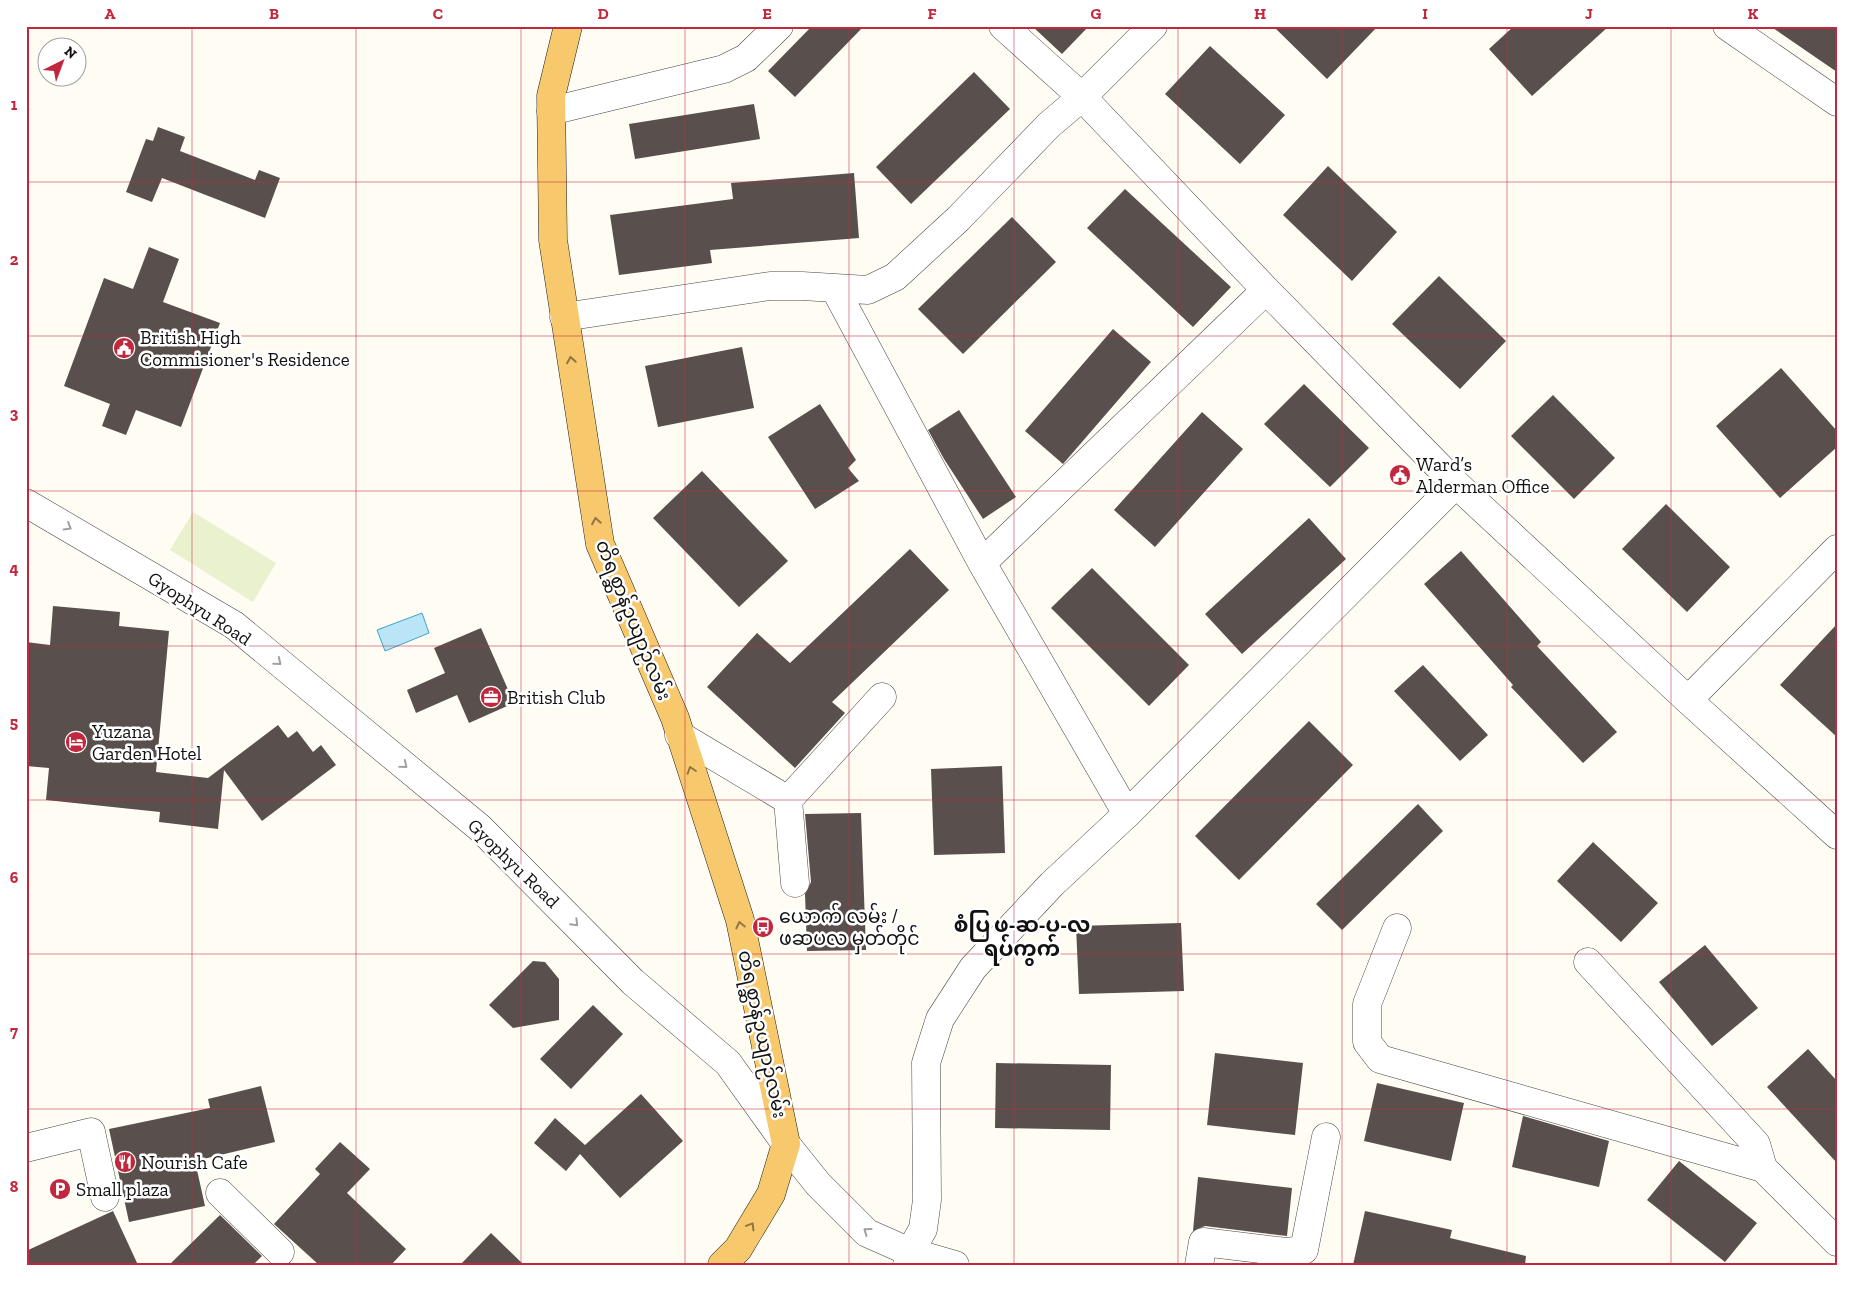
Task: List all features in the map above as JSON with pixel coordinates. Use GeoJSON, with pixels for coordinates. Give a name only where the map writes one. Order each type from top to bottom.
{"type":"FeatureCollection","features":[{"type":"Feature","properties":{"kind":"main road","name":"တိရစ္ဆာန်ဥယျာဉ်လမ်း"},"geometry":{"type":"LineString","coordinates":[[568,26],[551,96],[553,240],[600,544],[675,718],[740,920],[786,1144]]}},
{"type":"Feature","properties":{"kind":"main road"},"geometry":{"type":"LineString","coordinates":[[722,1265],[738,1249],[771,1194],[786,1144]]}},
{"type":"Feature","properties":{"kind":"street"},"geometry":{"type":"LineString","coordinates":[[551,111],[724,70],[746,58],[779,26]]}},
{"type":"Feature","properties":{"kind":"street"},"geometry":{"type":"LineString","coordinates":[[1003,26],[1082,96],[1266,290],[1456,484],[1688,700],[1837,835]]}},
{"type":"Feature","properties":{"kind":"street"},"geometry":{"type":"LineString","coordinates":[[564,318],[770,286],[868,290],[896,277],[958,219],[1049,125],[1082,96],[1152,26]]}},
{"type":"Feature","properties":{"kind":"street"},"geometry":{"type":"LineString","coordinates":[[1727,26],[1837,102]]}},
{"type":"Feature","properties":{"kind":"street"},"geometry":{"type":"LineString","coordinates":[[835,289],[982,563],[1127,814]]}},
{"type":"Feature","properties":{"kind":"street"},"geometry":{"type":"LineString","coordinates":[[982,563],[1266,290]]}},
{"type":"Feature","properties":{"kind":"street"},"geometry":{"type":"LineString","coordinates":[[909,1258],[923,1229],[927,1200],[926,1063],[940,1019],[973,968],[1052,884],[1127,814],[1456,484]]}},
{"type":"Feature","properties":{"kind":"street","name":"Gyophyu Road"},"geometry":{"type":"LineString","coordinates":[[26,503],[234,625],[480,828],[633,982],[728,1062],[786,1144],[818,1184],[867,1233],[909,1258],[955,1265]]}},
{"type":"Feature","properties":{"kind":"street"},"geometry":{"type":"LineString","coordinates":[[1688,700],[1837,549]]}},
{"type":"Feature","properties":{"kind":"street"},"geometry":{"type":"LineString","coordinates":[[795,882],[788,800],[882,697]]}},
{"type":"Feature","properties":{"kind":"street"},"geometry":{"type":"LineString","coordinates":[[680,735],[788,800]]}},
{"type":"Feature","properties":{"kind":"street"},"geometry":{"type":"LineString","coordinates":[[1397,928],[1367,1004],[1367,1042],[1380,1059],[1764,1168]]}},
{"type":"Feature","properties":{"kind":"street"},"geometry":{"type":"LineString","coordinates":[[1588,962],[1756,1144],[1764,1168],[1837,1242]]}},
{"type":"Feature","properties":{"kind":"street"},"geometry":{"type":"LineString","coordinates":[[26,1148],[91,1132],[105,1197]]}},
{"type":"Feature","properties":{"kind":"street"},"geometry":{"type":"LineString","coordinates":[[1200,1265],[1200,1250],[1203,1242],[1286,1252],[1304,1250],[1326,1137]]}},
{"type":"Feature","properties":{"kind":"street"},"geometry":{"type":"LineString","coordinates":[[220,1193],[281,1261]]}},
{"type":"Feature","properties":{"kind":"green space"},"geometry":{"type":"Polygon","coordinates":[[[193,512],[276,563],[253,602],[170,550],[193,512]]]}},
{"type":"Feature","properties":{"kind":"water"},"geometry":{"type":"Polygon","coordinates":[[[422,613],[429,633],[385,651],[377,630],[422,613]]]}},
{"type":"Feature","properties":{"kind":"building"},"geometry":{"type":"Polygon","coordinates":[[[812,26],[864,26],[795,97],[768,71],[812,26]]]}},
{"type":"Feature","properties":{"kind":"building"},"geometry":{"type":"Polygon","coordinates":[[[1032,26],[1089,26],[1062,54],[1032,26]]]}},
{"type":"Feature","properties":{"kind":"building"},"geometry":{"type":"Polygon","coordinates":[[[1273,26],[1378,26],[1327,79],[1273,26]]]}},
{"type":"Feature","properties":{"kind":"building"},"geometry":{"type":"Polygon","coordinates":[[[1514,26],[1609,26],[1532,96],[1489,49],[1514,26]]]}},
{"type":"Feature","properties":{"kind":"building"},"geometry":{"type":"Polygon","coordinates":[[[1770,26],[1837,26],[1837,72],[1770,26]]]}},
{"type":"Feature","properties":{"kind":"building"},"geometry":{"type":"Polygon","coordinates":[[[1210,46],[1285,115],[1240,164],[1165,94],[1210,46]]]}},
{"type":"Feature","properties":{"kind":"building"},"geometry":{"type":"Polygon","coordinates":[[[974,72],[1010,109],[911,204],[876,167],[974,72]]]}},
{"type":"Feature","properties":{"kind":"building"},"geometry":{"type":"Polygon","coordinates":[[[754,104],[760,139],[635,159],[629,124],[754,104]]]}},
{"type":"Feature","properties":{"kind":"building"},"geometry":{"type":"Polygon","coordinates":[[[158,127],[185,137],[180,151],[255,180],[259,170],[280,178],[265,218],[162,178],[152,202],[126,192],[146,139],[153,141],[158,127]]]}},
{"type":"Feature","properties":{"kind":"building"},"geometry":{"type":"Polygon","coordinates":[[[1328,166],[1397,232],[1352,281],[1283,215],[1328,166]]]}},
{"type":"Feature","properties":{"kind":"building"},"geometry":{"type":"Polygon","coordinates":[[[854,173],[859,238],[710,250],[712,263],[619,275],[610,215],[733,199],[731,183],[854,173]]]}},
{"type":"Feature","properties":{"kind":"building"},"geometry":{"type":"Polygon","coordinates":[[[1125,189],[1231,287],[1193,327],[1087,228],[1125,189]]]}},
{"type":"Feature","properties":{"kind":"building"},"geometry":{"type":"Polygon","coordinates":[[[1012,217],[1056,262],[963,354],[918,309],[1012,217]]]}},
{"type":"Feature","properties":{"kind":"building"},"geometry":{"type":"Polygon","coordinates":[[[149,247],[179,259],[163,302],[220,323],[181,427],[136,410],[126,435],[102,426],[110,404],[64,386],[104,278],[133,289],[149,247]]]}},
{"type":"Feature","properties":{"kind":"building"},"geometry":{"type":"Polygon","coordinates":[[[1439,276],[1506,341],[1460,389],[1392,324],[1439,276]]]}},
{"type":"Feature","properties":{"kind":"building"},"geometry":{"type":"Polygon","coordinates":[[[1113,329],[1151,362],[1063,464],[1025,431],[1113,329]]]}},
{"type":"Feature","properties":{"kind":"building"},"geometry":{"type":"Polygon","coordinates":[[[742,347],[754,408],[658,427],[645,366],[742,347]]]}},
{"type":"Feature","properties":{"kind":"building"},"geometry":{"type":"Polygon","coordinates":[[[1781,368],[1837,431],[1837,447],[1780,498],[1716,426],[1781,368]]]}},
{"type":"Feature","properties":{"kind":"building"},"geometry":{"type":"Polygon","coordinates":[[[1304,384],[1369,448],[1330,487],[1264,424],[1304,384]]]}},
{"type":"Feature","properties":{"kind":"building"},"geometry":{"type":"Polygon","coordinates":[[[1553,395],[1615,458],[1574,499],[1511,436],[1553,395]]]}},
{"type":"Feature","properties":{"kind":"building"},"geometry":{"type":"Polygon","coordinates":[[[820,404],[856,460],[848,468],[859,481],[815,509],[768,437],[820,404]]]}},
{"type":"Feature","properties":{"kind":"building"},"geometry":{"type":"Polygon","coordinates":[[[959,410],[1016,497],[983,519],[944,459],[928,430],[959,410]]]}},
{"type":"Feature","properties":{"kind":"building"},"geometry":{"type":"Polygon","coordinates":[[[1202,412],[1243,449],[1155,547],[1114,510],[1202,412]]]}},
{"type":"Feature","properties":{"kind":"building"},"geometry":{"type":"Polygon","coordinates":[[[702,471],[788,561],[739,607],[653,518],[702,471]]]}},
{"type":"Feature","properties":{"kind":"building"},"geometry":{"type":"Polygon","coordinates":[[[1666,504],[1730,567],[1687,612],[1622,549],[1666,504]]]}},
{"type":"Feature","properties":{"kind":"building"},"geometry":{"type":"Polygon","coordinates":[[[1309,518],[1346,559],[1242,654],[1205,614],[1309,518]]]}},
{"type":"Feature","properties":{"kind":"building"},"geometry":{"type":"Polygon","coordinates":[[[910,549],[949,590],[832,702],[845,713],[795,768],[707,687],[757,633],[790,663],[910,549]]]}},
{"type":"Feature","properties":{"kind":"building"},"geometry":{"type":"Polygon","coordinates":[[[1461,551],[1541,642],[1537,646],[1617,732],[1583,763],[1511,687],[1513,685],[1424,584],[1461,551]]]}},
{"type":"Feature","properties":{"kind":"building"},"geometry":{"type":"Polygon","coordinates":[[[1092,568],[1189,665],[1149,706],[1051,608],[1092,568]]]}},
{"type":"Feature","properties":{"kind":"building"},"geometry":{"type":"Polygon","coordinates":[[[53,606],[120,612],[119,626],[169,631],[156,772],[208,778],[278,725],[288,738],[297,731],[313,752],[321,745],[336,765],[262,821],[224,770],[218,829],[159,822],[160,812],[46,800],[49,768],[26,766],[26,642],[50,645],[53,606]]]}},
{"type":"Feature","properties":{"kind":"building"},"geometry":{"type":"Polygon","coordinates":[[[1837,624],[1837,737],[1780,685],[1837,624]]]}},
{"type":"Feature","properties":{"kind":"building"},"geometry":{"type":"Polygon","coordinates":[[[481,628],[514,703],[469,723],[457,695],[416,713],[407,690],[445,673],[434,648],[481,628]]]}},
{"type":"Feature","properties":{"kind":"building"},"geometry":{"type":"Polygon","coordinates":[[[1423,665],[1488,735],[1460,761],[1394,691],[1423,665]]]}},
{"type":"Feature","properties":{"kind":"building"},"geometry":{"type":"Polygon","coordinates":[[[1309,721],[1353,765],[1239,880],[1195,836],[1309,721]]]}},
{"type":"Feature","properties":{"kind":"building"},"geometry":{"type":"Polygon","coordinates":[[[1002,766],[1005,853],[934,855],[931,769],[1002,766]]]}},
{"type":"Feature","properties":{"kind":"building"},"geometry":{"type":"Polygon","coordinates":[[[1418,804],[1443,831],[1342,930],[1316,904],[1418,804]]]}},
{"type":"Feature","properties":{"kind":"building"},"geometry":{"type":"Polygon","coordinates":[[[861,813],[866,950],[807,951],[805,894],[811,882],[805,814],[861,813]]]}},
{"type":"Feature","properties":{"kind":"building"},"geometry":{"type":"Polygon","coordinates":[[[1593,842],[1658,903],[1621,942],[1557,881],[1593,842]]]}},
{"type":"Feature","properties":{"kind":"building"},"geometry":{"type":"Polygon","coordinates":[[[1181,923],[1184,991],[1079,994],[1076,926],[1181,923]]]}},
{"type":"Feature","properties":{"kind":"building"},"geometry":{"type":"Polygon","coordinates":[[[1705,945],[1758,1008],[1712,1046],[1659,982],[1705,945]]]}},
{"type":"Feature","properties":{"kind":"building"},"geometry":{"type":"Polygon","coordinates":[[[533,961],[545,962],[559,979],[559,1020],[513,1028],[489,1005],[533,961]]]}},
{"type":"Feature","properties":{"kind":"building"},"geometry":{"type":"Polygon","coordinates":[[[593,1005],[623,1034],[571,1089],[540,1059],[593,1005]]]}},
{"type":"Feature","properties":{"kind":"building"},"geometry":{"type":"Polygon","coordinates":[[[1808,1049],[1837,1081],[1837,1163],[1767,1087],[1808,1049]]]}},
{"type":"Feature","properties":{"kind":"building"},"geometry":{"type":"Polygon","coordinates":[[[1215,1053],[1303,1063],[1295,1135],[1207,1125],[1215,1053]]]}},
{"type":"Feature","properties":{"kind":"building"},"geometry":{"type":"Polygon","coordinates":[[[996,1063],[1111,1065],[1110,1130],[995,1128],[996,1063]]]}},
{"type":"Feature","properties":{"kind":"building"},"geometry":{"type":"Polygon","coordinates":[[[1377,1083],[1464,1103],[1451,1161],[1364,1141],[1377,1083]]]}},
{"type":"Feature","properties":{"kind":"building"},"geometry":{"type":"Polygon","coordinates":[[[261,1086],[275,1142],[195,1161],[205,1206],[129,1222],[109,1129],[210,1108],[208,1099],[261,1086]]]}},
{"type":"Feature","properties":{"kind":"building"},"geometry":{"type":"Polygon","coordinates":[[[641,1094],[683,1141],[620,1198],[580,1154],[566,1171],[534,1143],[555,1118],[585,1145],[641,1094]]]}},
{"type":"Feature","properties":{"kind":"building"},"geometry":{"type":"Polygon","coordinates":[[[1523,1116],[1609,1141],[1599,1187],[1512,1167],[1523,1116]]]}},
{"type":"Feature","properties":{"kind":"building"},"geometry":{"type":"Polygon","coordinates":[[[340,1142],[370,1169],[347,1193],[406,1249],[391,1265],[319,1265],[274,1224],[320,1174],[315,1169],[340,1142]]]}},
{"type":"Feature","properties":{"kind":"building"},"geometry":{"type":"Polygon","coordinates":[[[1679,1161],[1757,1223],[1725,1262],[1647,1200],[1679,1161]]]}},
{"type":"Feature","properties":{"kind":"building"},"geometry":{"type":"Polygon","coordinates":[[[1198,1177],[1292,1188],[1287,1236],[1205,1226],[1193,1231],[1198,1177]]]}},
{"type":"Feature","properties":{"kind":"building"},"geometry":{"type":"Polygon","coordinates":[[[113,1211],[138,1265],[26,1265],[26,1251],[113,1211]]]}},
{"type":"Feature","properties":{"kind":"building"},"geometry":{"type":"Polygon","coordinates":[[[1365,1211],[1452,1230],[1450,1238],[1526,1256],[1525,1265],[1353,1265],[1365,1211]]]}},
{"type":"Feature","properties":{"kind":"building"},"geometry":{"type":"Polygon","coordinates":[[[220,1215],[262,1256],[253,1265],[169,1265],[220,1215]]]}},
{"type":"Feature","properties":{"kind":"building"},"geometry":{"type":"Polygon","coordinates":[[[491,1233],[524,1265],[460,1265],[491,1233]]]}},
{"type":"Feature","properties":{"kind":"place","name":"British High Commisioner's Residence"},"geometry":{"type":"Point","coordinates":[124,348]}},
{"type":"Feature","properties":{"kind":"place","name":"Ward’s Alderman Office"},"geometry":{"type":"Point","coordinates":[1400,475]}},
{"type":"Feature","properties":{"kind":"place","name":"British Club"},"geometry":{"type":"Point","coordinates":[491,697]}},
{"type":"Feature","properties":{"kind":"place","name":"Yuzana Garden Hotel"},"geometry":{"type":"Point","coordinates":[76,742]}},
{"type":"Feature","properties":{"kind":"place","name":"ယောက် လမ်း / ဖဆပလ မှတ်တိုင်"},"geometry":{"type":"Point","coordinates":[763,927]}},
{"type":"Feature","properties":{"kind":"place","name":"Nourish Cafe"},"geometry":{"type":"Point","coordinates":[125,1162]}},
{"type":"Feature","properties":{"kind":"place","name":"Small plaza"},"geometry":{"type":"Point","coordinates":[60,1189]}},
{"type":"Feature","properties":{"kind":"district","name":"စံပြ ဖ-ဆ-ပ-လ ရပ်ကွက်"},"geometry":{"type":"Point","coordinates":[1022,937]}}]}
